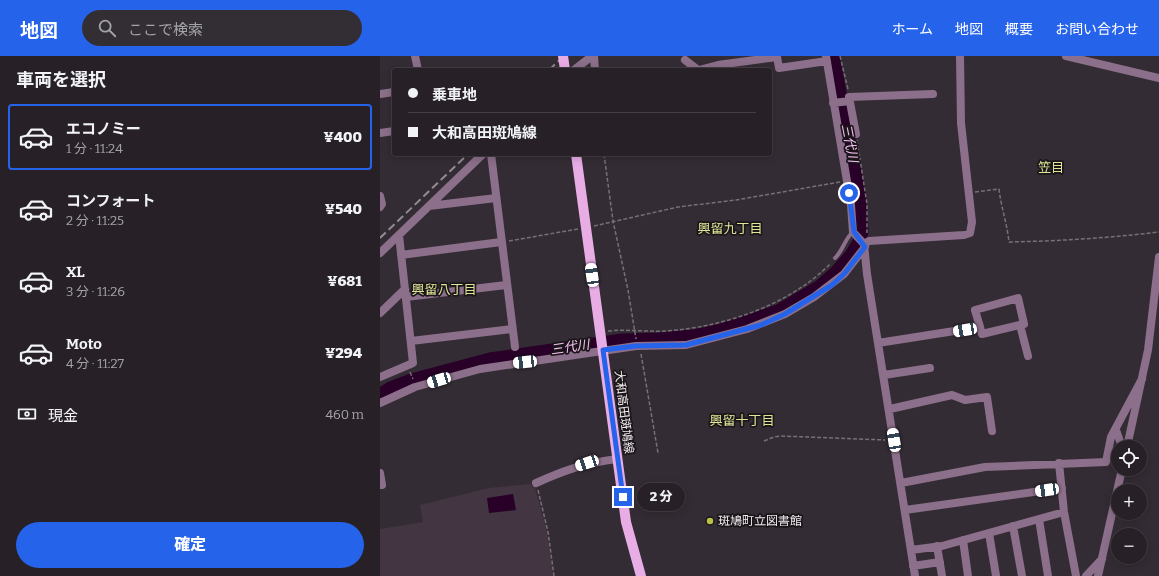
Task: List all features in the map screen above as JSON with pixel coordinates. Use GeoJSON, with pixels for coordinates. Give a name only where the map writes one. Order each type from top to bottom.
{"type":"FeatureCollection","features":[{"type":"Feature","properties":{"kind":"main road"},"geometry":{"type":"LineString","coordinates":[[563,56],[565,68]]}},
{"type":"Feature","properties":{"kind":"main road","name":"大和高田斑鳩線"},"geometry":{"type":"LineString","coordinates":[[576,156],[626,522],[641,576]]}},
{"type":"Feature","properties":{"kind":"street"},"geometry":{"type":"LineString","coordinates":[[415,56],[418,68]]}},
{"type":"Feature","properties":{"kind":"street"},"geometry":{"type":"LineString","coordinates":[[577,68],[593,56],[595,68]]}},
{"type":"Feature","properties":{"kind":"street"},"geometry":{"type":"LineString","coordinates":[[380,403],[416,387],[480,369],[603,350],[638,346],[686,345],[761,325],[785,314],[832,285],[844,274],[869,241],[964,235],[970,233],[972,222],[970,193],[960,123],[960,56]]}},
{"type":"Feature","properties":{"kind":"street"},"geometry":{"type":"LineString","coordinates":[[1066,56],[1159,78]]}},
{"type":"Feature","properties":{"kind":"street"},"geometry":{"type":"LineString","coordinates":[[705,68],[736,59],[777,57],[779,68],[827,59],[856,134]]}},
{"type":"Feature","properties":{"kind":"street"},"geometry":{"type":"LineString","coordinates":[[685,60],[695,68]]}},
{"type":"Feature","properties":{"kind":"street"},"geometry":{"type":"LineString","coordinates":[[380,94],[392,92]]}},
{"type":"Feature","properties":{"kind":"street"},"geometry":{"type":"LineString","coordinates":[[843,101],[933,94]]}},
{"type":"Feature","properties":{"kind":"street"},"geometry":{"type":"LineString","coordinates":[[843,101],[847,180],[854,232],[864,246],[867,274],[890,409],[915,576]]}},
{"type":"Feature","properties":{"kind":"street"},"geometry":{"type":"LineString","coordinates":[[380,133],[392,131]]}},
{"type":"Feature","properties":{"kind":"street"},"geometry":{"type":"LineString","coordinates":[[380,252],[481,156]]}},
{"type":"Feature","properties":{"kind":"street"},"geometry":{"type":"LineString","coordinates":[[491,156],[506,285],[515,347]]}},
{"type":"Feature","properties":{"kind":"street"},"geometry":{"type":"LineString","coordinates":[[380,196],[382,204],[380,206]]}},
{"type":"Feature","properties":{"kind":"street"},"geometry":{"type":"LineString","coordinates":[[429,206],[496,198]]}},
{"type":"Feature","properties":{"kind":"street"},"geometry":{"type":"LineString","coordinates":[[380,377],[409,368],[414,364],[399,235]]}},
{"type":"Feature","properties":{"kind":"street"},"geometry":{"type":"LineString","coordinates":[[401,255],[501,242]]}},
{"type":"Feature","properties":{"kind":"street"},"geometry":{"type":"LineString","coordinates":[[1129,440],[1148,350],[1159,257]]}},
{"type":"Feature","properties":{"kind":"street"},"geometry":{"type":"LineString","coordinates":[[380,313],[405,293],[506,285]]}},
{"type":"Feature","properties":{"kind":"street"},"geometry":{"type":"LineString","coordinates":[[1018,298],[1024,324],[982,334],[980,327],[975,310],[1018,298]]}},
{"type":"Feature","properties":{"kind":"street"},"geometry":{"type":"LineString","coordinates":[[1020,325],[1028,356]]}},
{"type":"Feature","properties":{"kind":"street"},"geometry":{"type":"LineString","coordinates":[[878,343],[980,327]]}},
{"type":"Feature","properties":{"kind":"street"},"geometry":{"type":"LineString","coordinates":[[411,341],[512,329]]}},
{"type":"Feature","properties":{"kind":"street"},"geometry":{"type":"LineString","coordinates":[[884,375],[930,368]]}},
{"type":"Feature","properties":{"kind":"street"},"geometry":{"type":"LineString","coordinates":[[901,483],[985,467],[1106,462],[1111,437],[1142,379]]}},
{"type":"Feature","properties":{"kind":"street"},"geometry":{"type":"LineString","coordinates":[[890,409],[952,395],[965,400],[987,397],[992,431]]}},
{"type":"Feature","properties":{"kind":"street"},"geometry":{"type":"LineString","coordinates":[[1116,430],[1120,440]]}},
{"type":"Feature","properties":{"kind":"street"},"geometry":{"type":"LineString","coordinates":[[536,483],[565,470],[587,463],[617,459]]}},
{"type":"Feature","properties":{"kind":"street"},"geometry":{"type":"LineString","coordinates":[[1059,463],[1064,512],[1076,576]]}},
{"type":"Feature","properties":{"kind":"street"},"geometry":{"type":"LineString","coordinates":[[380,473],[382,485],[380,485]]}},
{"type":"Feature","properties":{"kind":"street"},"geometry":{"type":"LineString","coordinates":[[1098,576],[1120,476]]}},
{"type":"Feature","properties":{"kind":"street"},"geometry":{"type":"LineString","coordinates":[[905,510],[1062,488]]}},
{"type":"Feature","properties":{"kind":"street"},"geometry":{"type":"LineString","coordinates":[[911,550],[963,540],[1064,512]]}},
{"type":"Feature","properties":{"kind":"street"},"geometry":{"type":"LineString","coordinates":[[1039,519],[1048,576]]}},
{"type":"Feature","properties":{"kind":"street"},"geometry":{"type":"LineString","coordinates":[[1013,526],[1022,576]]}},
{"type":"Feature","properties":{"kind":"street"},"geometry":{"type":"LineString","coordinates":[[989,533],[996,576]]}},
{"type":"Feature","properties":{"kind":"street"},"geometry":{"type":"LineString","coordinates":[[963,540],[968,576]]}},
{"type":"Feature","properties":{"kind":"street"},"geometry":{"type":"LineString","coordinates":[[937,546],[942,576]]}},
{"type":"Feature","properties":{"kind":"street"},"geometry":{"type":"LineString","coordinates":[[1086,576],[1102,558]]}},
{"type":"Feature","properties":{"kind":"street"},"geometry":{"type":"LineString","coordinates":[[913,566],[940,562]]}},
{"type":"Feature","properties":{"kind":"lane"},"geometry":{"type":"LineString","coordinates":[[835,258],[841,253],[848,236],[854,232]]}},
{"type":"Feature","properties":{"kind":"path"},"geometry":{"type":"LineString","coordinates":[[840,56],[843,101]]}},
{"type":"Feature","properties":{"kind":"path"},"geometry":{"type":"LineString","coordinates":[[856,134],[864,179],[868,217],[867,237],[864,246]]}},
{"type":"Feature","properties":{"kind":"path"},"geometry":{"type":"LineString","coordinates":[[604,156],[613,221],[628,290],[633,323],[636,330],[658,453]]}},
{"type":"Feature","properties":{"kind":"path"},"geometry":{"type":"LineString","coordinates":[[592,226],[678,207],[736,200],[847,180]]}},
{"type":"Feature","properties":{"kind":"path"},"geometry":{"type":"LineString","coordinates":[[970,193],[999,189],[1001,206],[1005,214],[1009,242],[1103,238],[1159,232]]}},
{"type":"Feature","properties":{"kind":"path"},"geometry":{"type":"LineString","coordinates":[[501,242],[580,229]]}},
{"type":"Feature","properties":{"kind":"path"},"geometry":{"type":"LineString","coordinates":[[600,332],[636,330],[664,331],[700,327],[765,306],[814,278],[835,258]]}},
{"type":"Feature","properties":{"kind":"path"},"geometry":{"type":"LineString","coordinates":[[409,368],[414,383]]}},
{"type":"Feature","properties":{"kind":"path"},"geometry":{"type":"LineString","coordinates":[[764,441],[781,436],[853,440],[894,440]]}},
{"type":"Feature","properties":{"kind":"path"},"geometry":{"type":"LineString","coordinates":[[536,483],[548,532],[554,576]]}},
{"type":"Feature","properties":{"kind":"shaded area"},"geometry":{"type":"Polygon","coordinates":[[[530,484],[535,488],[547,532],[553,576],[380,576],[380,529],[423,522],[420,505],[489,488],[530,484]]]}},
{"type":"Feature","properties":{"kind":"shaded area"},"geometry":{"type":"Polygon","coordinates":[[[513,494],[516,510],[489,513],[487,498],[513,494]]]}},
{"type":"Feature","properties":{"kind":"waterway","name":"三代川"},"geometry":{"type":"LineString","coordinates":[[380,395],[390,388],[411,380],[490,359],[622,340],[693,336],[721,330],[778,311],[820,286],[835,273],[851,255],[860,240],[862,232],[860,196],[833,56]]}},
{"type":"Feature","properties":{"kind":"railway"},"geometry":{"type":"LineString","coordinates":[[551,68],[564,56]]}},
{"type":"Feature","properties":{"kind":"railway"},"geometry":{"type":"LineString","coordinates":[[380,238],[466,156]]}},
{"type":"Feature","properties":{"kind":"place","name":"斑鳩町立図書館"},"geometry":{"type":"Point","coordinates":[710,521]}},
{"type":"Feature","properties":{"kind":"district","name":"笠目"},"geometry":{"type":"Point","coordinates":[1051,167]}},
{"type":"Feature","properties":{"kind":"district","name":"興留九丁目"},"geometry":{"type":"Point","coordinates":[730,228]}},
{"type":"Feature","properties":{"kind":"district","name":"興留八丁目"},"geometry":{"type":"Point","coordinates":[444,289]}},
{"type":"Feature","properties":{"kind":"district","name":"興留十丁目"},"geometry":{"type":"Point","coordinates":[742,420]}},
{"type":"Feature","properties":{"kind":"route"},"geometry":{"type":"LineString","coordinates":[[623,497],[603,350],[636,346],[686,345],[702,342],[761,325],[785,314],[814,297],[832,285],[844,274],[865,247],[854,232],[849,193]]}}]}
